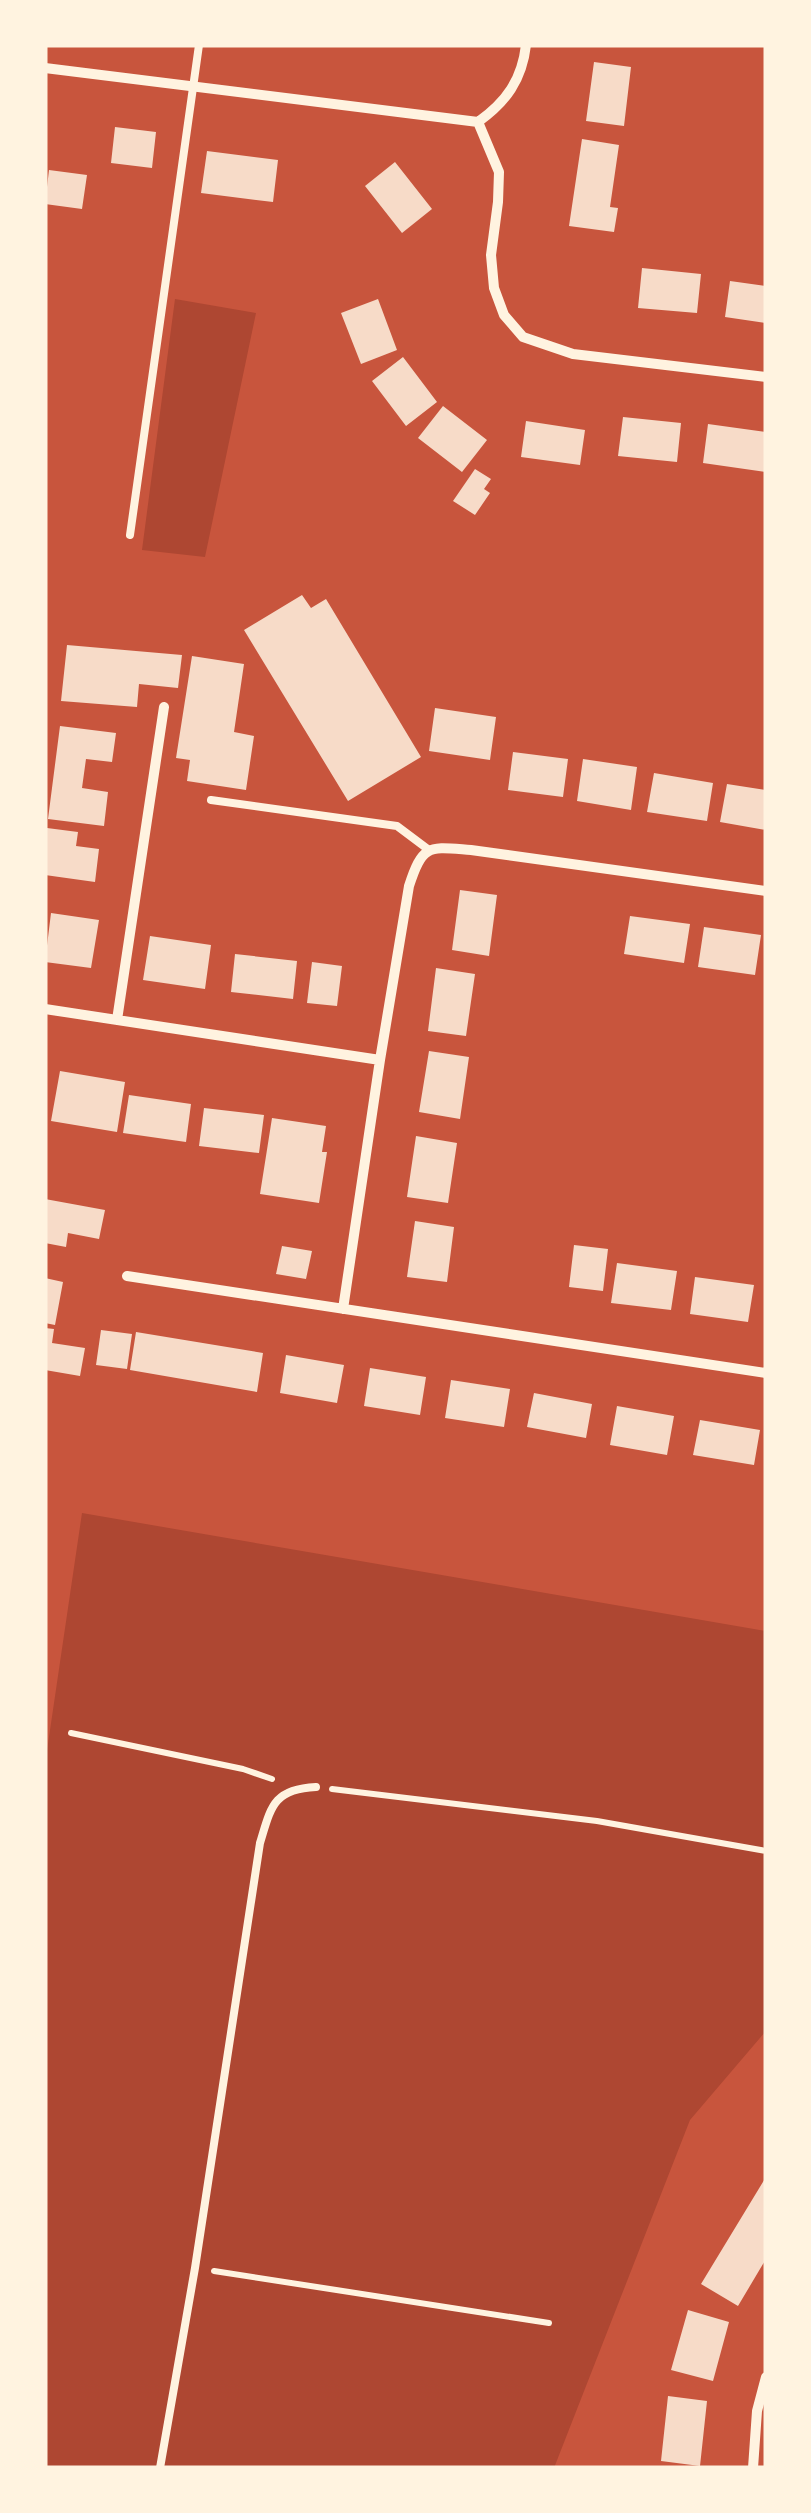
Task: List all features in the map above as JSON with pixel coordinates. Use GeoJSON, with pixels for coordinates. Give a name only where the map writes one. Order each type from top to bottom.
{"type":"FeatureCollection","features":[{"type":"Feature","properties":{"kind":"street"},"geometry":{"type":"LineString","coordinates":[[45,68],[478,122],[503,104],[524,64],[526,45]]}},
{"type":"Feature","properties":{"kind":"street"},"geometry":{"type":"LineString","coordinates":[[478,122],[499,172],[491,255],[494,288],[504,314],[522,336],[574,354],[766,378]]}},
{"type":"Feature","properties":{"kind":"street"},"geometry":{"type":"LineString","coordinates":[[117,1020],[164,707]]}},
{"type":"Feature","properties":{"kind":"street"},"geometry":{"type":"LineString","coordinates":[[343,1310],[380,1060],[417,861],[429,850],[471,850],[766,890]]}},
{"type":"Feature","properties":{"kind":"street"},"geometry":{"type":"LineString","coordinates":[[45,1009],[380,1060]]}},
{"type":"Feature","properties":{"kind":"street"},"geometry":{"type":"LineString","coordinates":[[127,1276],[766,1374]]}},
{"type":"Feature","properties":{"kind":"street"},"geometry":{"type":"LineString","coordinates":[[753,2468],[757,2411],[766,2376]]}},
{"type":"Feature","properties":{"kind":"lane"},"geometry":{"type":"LineString","coordinates":[[130,536],[199,45]]}},
{"type":"Feature","properties":{"kind":"lane"},"geometry":{"type":"LineString","coordinates":[[211,800],[397,826],[429,850]]}},
{"type":"Feature","properties":{"kind":"lane"},"geometry":{"type":"LineString","coordinates":[[160,2468],[260,1843],[269,1813],[278,1799],[290,1790],[316,1787]]}},
{"type":"Feature","properties":{"kind":"path"},"geometry":{"type":"LineString","coordinates":[[70,1733],[260,1774],[290,1790]]}},
{"type":"Feature","properties":{"kind":"path"},"geometry":{"type":"LineString","coordinates":[[316,1787],[597,1821],[766,1850]]}},
{"type":"Feature","properties":{"kind":"path"},"geometry":{"type":"LineString","coordinates":[[195,2268],[548,2323]]}},
{"type":"Feature","properties":{"kind":"shaded area"},"geometry":{"type":"Polygon","coordinates":[[[175,299],[256,313],[205,557],[142,550],[175,299]]]}},
{"type":"Feature","properties":{"kind":"shaded area"},"geometry":{"type":"Polygon","coordinates":[[[82,1513],[766,1631],[766,2031],[690,2120],[554,2468],[45,2468],[45,1764],[82,1513]]]}},
{"type":"Feature","properties":{"kind":"building"},"geometry":{"type":"Polygon","coordinates":[[[594,62],[631,67],[624,126],[586,121],[594,62]]]}},
{"type":"Feature","properties":{"kind":"building"},"geometry":{"type":"Polygon","coordinates":[[[115,127],[156,132],[152,168],[111,163],[115,127]]]}},
{"type":"Feature","properties":{"kind":"building"},"geometry":{"type":"Polygon","coordinates":[[[582,139],[619,145],[610,207],[618,208],[614,232],[569,226],[582,139]]]}},
{"type":"Feature","properties":{"kind":"building"},"geometry":{"type":"Polygon","coordinates":[[[207,151],[278,160],[273,202],[201,193],[207,151]]]}},
{"type":"Feature","properties":{"kind":"building"},"geometry":{"type":"Polygon","coordinates":[[[395,162],[432,209],[402,233],[365,186],[395,162]]]}},
{"type":"Feature","properties":{"kind":"building"},"geometry":{"type":"Polygon","coordinates":[[[49,170],[87,175],[82,209],[45,204],[49,170]]]}},
{"type":"Feature","properties":{"kind":"building"},"geometry":{"type":"Polygon","coordinates":[[[642,268],[701,274],[697,313],[638,308],[642,268]]]}},
{"type":"Feature","properties":{"kind":"building"},"geometry":{"type":"Polygon","coordinates":[[[730,281],[766,286],[766,323],[725,317],[730,281]]]}},
{"type":"Feature","properties":{"kind":"building"},"geometry":{"type":"Polygon","coordinates":[[[378,299],[397,350],[361,364],[341,313],[378,299]]]}},
{"type":"Feature","properties":{"kind":"building"},"geometry":{"type":"Polygon","coordinates":[[[403,357],[437,402],[406,426],[372,381],[403,357]]]}},
{"type":"Feature","properties":{"kind":"building"},"geometry":{"type":"Polygon","coordinates":[[[443,406],[487,440],[462,472],[418,438],[443,406]]]}},
{"type":"Feature","properties":{"kind":"building"},"geometry":{"type":"Polygon","coordinates":[[[623,417],[681,423],[677,462],[618,456],[623,417]]]}},
{"type":"Feature","properties":{"kind":"building"},"geometry":{"type":"Polygon","coordinates":[[[526,421],[585,430],[580,465],[521,457],[526,421]]]}},
{"type":"Feature","properties":{"kind":"building"},"geometry":{"type":"Polygon","coordinates":[[[708,424],[766,432],[766,472],[703,463],[708,424]]]}},
{"type":"Feature","properties":{"kind":"building"},"geometry":{"type":"Polygon","coordinates":[[[475,469],[491,479],[484,489],[490,493],[475,515],[453,501],[475,469]]]}},
{"type":"Feature","properties":{"kind":"building"},"geometry":{"type":"Polygon","coordinates":[[[302,595],[311,608],[326,599],[421,757],[348,801],[244,630],[302,595]]]}},
{"type":"Feature","properties":{"kind":"building"},"geometry":{"type":"Polygon","coordinates":[[[67,645],[182,655],[178,688],[139,684],[137,707],[61,701],[67,645]]]}},
{"type":"Feature","properties":{"kind":"building"},"geometry":{"type":"Polygon","coordinates":[[[192,656],[244,664],[234,732],[254,736],[246,790],[187,781],[190,760],[176,758],[192,656]]]}},
{"type":"Feature","properties":{"kind":"building"},"geometry":{"type":"Polygon","coordinates":[[[435,708],[496,717],[490,760],[429,751],[435,708]]]}},
{"type":"Feature","properties":{"kind":"building"},"geometry":{"type":"Polygon","coordinates":[[[60,726],[116,733],[112,762],[86,759],[82,788],[108,792],[104,826],[48,819],[60,726]]]}},
{"type":"Feature","properties":{"kind":"building"},"geometry":{"type":"Polygon","coordinates":[[[513,752],[568,759],[563,797],[508,790],[513,752]]]}},
{"type":"Feature","properties":{"kind":"building"},"geometry":{"type":"Polygon","coordinates":[[[583,759],[637,767],[631,810],[577,801],[583,759]]]}},
{"type":"Feature","properties":{"kind":"building"},"geometry":{"type":"Polygon","coordinates":[[[654,773],[713,783],[707,821],[647,812],[654,773]]]}},
{"type":"Feature","properties":{"kind":"building"},"geometry":{"type":"Polygon","coordinates":[[[727,784],[766,790],[766,830],[720,822],[727,784]]]}},
{"type":"Feature","properties":{"kind":"building"},"geometry":{"type":"Polygon","coordinates":[[[47,828],[78,832],[76,846],[99,849],[95,882],[45,875],[47,828]]]}},
{"type":"Feature","properties":{"kind":"building"},"geometry":{"type":"Polygon","coordinates":[[[460,890],[497,895],[489,956],[452,950],[460,890]]]}},
{"type":"Feature","properties":{"kind":"building"},"geometry":{"type":"Polygon","coordinates":[[[51,913],[99,920],[91,968],[45,962],[51,913]]]}},
{"type":"Feature","properties":{"kind":"building"},"geometry":{"type":"Polygon","coordinates":[[[630,916],[690,924],[684,963],[624,954],[630,916]]]}},
{"type":"Feature","properties":{"kind":"building"},"geometry":{"type":"Polygon","coordinates":[[[704,927],[761,935],[755,975],[698,967],[704,927]]]}},
{"type":"Feature","properties":{"kind":"building"},"geometry":{"type":"Polygon","coordinates":[[[150,936],[211,945],[205,989],[143,980],[150,936]]]}},
{"type":"Feature","properties":{"kind":"building"},"geometry":{"type":"Polygon","coordinates":[[[235,954],[297,961],[293,999],[231,992],[235,954]]]}},
{"type":"Feature","properties":{"kind":"building"},"geometry":{"type":"Polygon","coordinates":[[[312,962],[342,966],[337,1006],[307,1003],[312,962]]]}},
{"type":"Feature","properties":{"kind":"building"},"geometry":{"type":"Polygon","coordinates":[[[436,968],[475,974],[466,1036],[428,1031],[436,968]]]}},
{"type":"Feature","properties":{"kind":"building"},"geometry":{"type":"Polygon","coordinates":[[[429,1051],[469,1057],[460,1119],[419,1112],[429,1051]]]}},
{"type":"Feature","properties":{"kind":"building"},"geometry":{"type":"Polygon","coordinates":[[[60,1071],[125,1082],[117,1132],[51,1121],[60,1071]]]}},
{"type":"Feature","properties":{"kind":"building"},"geometry":{"type":"Polygon","coordinates":[[[129,1095],[191,1104],[186,1142],[123,1133],[129,1095]]]}},
{"type":"Feature","properties":{"kind":"building"},"geometry":{"type":"Polygon","coordinates":[[[204,1108],[264,1115],[259,1153],[199,1146],[204,1108]]]}},
{"type":"Feature","properties":{"kind":"building"},"geometry":{"type":"Polygon","coordinates":[[[272,1118],[326,1126],[322,1152],[327,1152],[319,1203],[260,1194],[272,1118]]]}},
{"type":"Feature","properties":{"kind":"building"},"geometry":{"type":"Polygon","coordinates":[[[416,1136],[457,1143],[448,1203],[407,1197],[416,1136]]]}},
{"type":"Feature","properties":{"kind":"building"},"geometry":{"type":"Polygon","coordinates":[[[45,1199],[105,1210],[99,1239],[68,1233],[66,1247],[45,1243],[45,1199]]]}},
{"type":"Feature","properties":{"kind":"building"},"geometry":{"type":"Polygon","coordinates":[[[415,1221],[454,1227],[447,1282],[407,1277],[415,1221]]]}},
{"type":"Feature","properties":{"kind":"building"},"geometry":{"type":"Polygon","coordinates":[[[574,1245],[608,1249],[603,1291],[569,1287],[574,1245]]]}},
{"type":"Feature","properties":{"kind":"building"},"geometry":{"type":"Polygon","coordinates":[[[282,1246],[312,1251],[306,1279],[276,1274],[282,1246]]]}},
{"type":"Feature","properties":{"kind":"building"},"geometry":{"type":"Polygon","coordinates":[[[617,1263],[677,1271],[671,1310],[611,1303],[617,1263]]]}},
{"type":"Feature","properties":{"kind":"building"},"geometry":{"type":"Polygon","coordinates":[[[695,1277],[754,1285],[748,1322],[690,1314],[695,1277]]]}},
{"type":"Feature","properties":{"kind":"building"},"geometry":{"type":"Polygon","coordinates":[[[45,1278],[63,1282],[55,1325],[45,1323],[45,1278]]]}},
{"type":"Feature","properties":{"kind":"building"},"geometry":{"type":"Polygon","coordinates":[[[45,1328],[54,1329],[52,1343],[85,1348],[80,1376],[45,1370],[45,1328]]]}},
{"type":"Feature","properties":{"kind":"building"},"geometry":{"type":"Polygon","coordinates":[[[101,1330],[132,1334],[127,1369],[96,1365],[101,1330]]]}},
{"type":"Feature","properties":{"kind":"building"},"geometry":{"type":"Polygon","coordinates":[[[136,1332],[263,1353],[257,1392],[130,1370],[136,1332]]]}},
{"type":"Feature","properties":{"kind":"building"},"geometry":{"type":"Polygon","coordinates":[[[286,1355],[344,1365],[337,1403],[280,1393],[286,1355]]]}},
{"type":"Feature","properties":{"kind":"building"},"geometry":{"type":"Polygon","coordinates":[[[370,1368],[426,1377],[420,1415],[364,1406],[370,1368]]]}},
{"type":"Feature","properties":{"kind":"building"},"geometry":{"type":"Polygon","coordinates":[[[451,1380],[510,1389],[504,1427],[445,1418],[451,1380]]]}},
{"type":"Feature","properties":{"kind":"building"},"geometry":{"type":"Polygon","coordinates":[[[534,1393],[592,1404],[586,1438],[527,1427],[534,1393]]]}},
{"type":"Feature","properties":{"kind":"building"},"geometry":{"type":"Polygon","coordinates":[[[617,1406],[674,1416],[667,1455],[610,1445],[617,1406]]]}},
{"type":"Feature","properties":{"kind":"building"},"geometry":{"type":"Polygon","coordinates":[[[700,1420],[760,1430],[754,1465],[693,1455],[700,1420]]]}},
{"type":"Feature","properties":{"kind":"building"},"geometry":{"type":"Polygon","coordinates":[[[766,2177],[766,2259],[738,2306],[701,2284],[766,2177]]]}},
{"type":"Feature","properties":{"kind":"building"},"geometry":{"type":"Polygon","coordinates":[[[688,2310],[729,2322],[713,2381],[671,2370],[688,2310]]]}},
{"type":"Feature","properties":{"kind":"building"},"geometry":{"type":"Polygon","coordinates":[[[668,2396],[707,2401],[700,2466],[661,2461],[668,2396]]]}}]}
